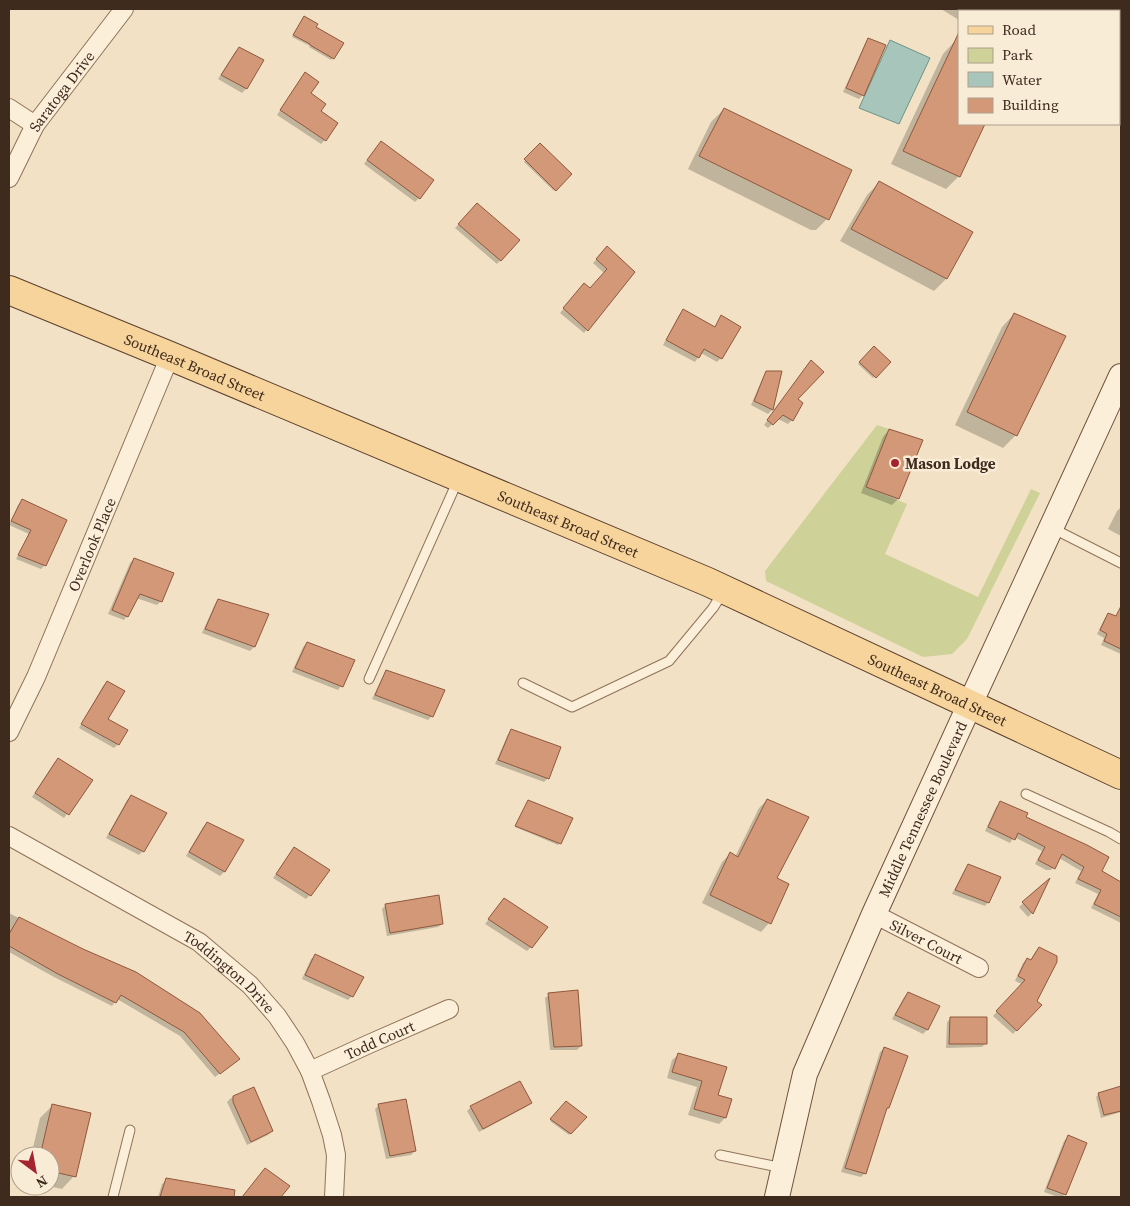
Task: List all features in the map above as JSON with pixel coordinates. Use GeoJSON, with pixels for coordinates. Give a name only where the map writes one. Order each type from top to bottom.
{"type":"FeatureCollection","features":[{"type":"Feature","properties":{"kind":"main road","name":"Southeast Broad Street"},"geometry":{"type":"LineString","coordinates":[[9,290],[724,589],[1121,775]]}},
{"type":"Feature","properties":{"kind":"main road","name":"Middle Tennessee Boulevard"},"geometry":{"type":"LineString","coordinates":[[776,1197],[804,1074],[874,914],[1050,528],[1111,407],[1121,376]]}},
{"type":"Feature","properties":{"kind":"street","name":"Saratoga Drive"},"geometry":{"type":"LineString","coordinates":[[9,178],[35,125],[124,9]]}},
{"type":"Feature","properties":{"kind":"street"},"geometry":{"type":"LineString","coordinates":[[9,108],[35,125]]}},
{"type":"Feature","properties":{"kind":"street","name":"Overlook Place"},"geometry":{"type":"LineString","coordinates":[[9,732],[36,677],[170,356]]}},
{"type":"Feature","properties":{"kind":"street","name":"Toddington Drive"},"geometry":{"type":"LineString","coordinates":[[9,836],[199,942],[250,985],[278,1016],[310,1072],[321,1100],[336,1155],[334,1197]]}},
{"type":"Feature","properties":{"kind":"street","name":"Silver Court"},"geometry":{"type":"LineString","coordinates":[[874,914],[979,968]]}},
{"type":"Feature","properties":{"kind":"street","name":"Todd Court"},"geometry":{"type":"LineString","coordinates":[[310,1072],[449,1009]]}},
{"type":"Feature","properties":{"kind":"lane"},"geometry":{"type":"LineString","coordinates":[[369,679],[460,478]]}},
{"type":"Feature","properties":{"kind":"lane"},"geometry":{"type":"LineString","coordinates":[[1050,528],[1121,563]]}},
{"type":"Feature","properties":{"kind":"lane"},"geometry":{"type":"LineString","coordinates":[[522,683],[572,708],[670,661],[713,608],[724,589]]}},
{"type":"Feature","properties":{"kind":"lane"},"geometry":{"type":"LineString","coordinates":[[1026,794],[1121,839]]}},
{"type":"Feature","properties":{"kind":"lane"},"geometry":{"type":"LineString","coordinates":[[114,1197],[130,1130]]}},
{"type":"Feature","properties":{"kind":"lane"},"geometry":{"type":"LineString","coordinates":[[720,1154],[783,1168]]}},
{"type":"Feature","properties":{"kind":"green space"},"geometry":{"type":"Polygon","coordinates":[[[877,425],[889,429],[866,487],[907,504],[885,554],[978,597],[1031,489],[1040,493],[967,639],[952,654],[923,657],[766,581],[765,571],[877,425]]]}},
{"type":"Feature","properties":{"kind":"water"},"geometry":{"type":"Polygon","coordinates":[[[890,40],[930,58],[899,124],[859,108],[890,40]]]}},
{"type":"Feature","properties":{"kind":"building"},"geometry":{"type":"Polygon","coordinates":[[[304,16],[318,24],[316,27],[344,43],[334,59],[293,35],[304,16]]]}},
{"type":"Feature","properties":{"kind":"building"},"geometry":{"type":"Polygon","coordinates":[[[958,34],[958,125],[985,125],[960,177],[903,151],[958,34]]]}},
{"type":"Feature","properties":{"kind":"building"},"geometry":{"type":"Polygon","coordinates":[[[868,38],[886,45],[864,96],[846,88],[868,38]]]}},
{"type":"Feature","properties":{"kind":"building"},"geometry":{"type":"Polygon","coordinates":[[[239,47],[264,60],[247,89],[221,75],[239,47]]]}},
{"type":"Feature","properties":{"kind":"building"},"geometry":{"type":"Polygon","coordinates":[[[305,72],[319,82],[311,93],[326,104],[321,111],[338,123],[326,141],[280,110],[305,72]]]}},
{"type":"Feature","properties":{"kind":"building"},"geometry":{"type":"Polygon","coordinates":[[[724,108],[852,170],[829,220],[699,156],[724,108]]]}},
{"type":"Feature","properties":{"kind":"building"},"geometry":{"type":"Polygon","coordinates":[[[381,141],[434,180],[420,199],[367,160],[381,141]]]}},
{"type":"Feature","properties":{"kind":"building"},"geometry":{"type":"Polygon","coordinates":[[[540,143],[572,174],[556,191],[524,159],[540,143]]]}},
{"type":"Feature","properties":{"kind":"building"},"geometry":{"type":"Polygon","coordinates":[[[879,181],[973,232],[947,279],[851,229],[879,181]]]}},
{"type":"Feature","properties":{"kind":"building"},"geometry":{"type":"Polygon","coordinates":[[[477,203],[520,240],[501,261],[458,224],[477,203]]]}},
{"type":"Feature","properties":{"kind":"building"},"geometry":{"type":"Polygon","coordinates":[[[607,246],[635,272],[588,331],[563,308],[584,283],[590,288],[607,269],[596,259],[607,246]]]}},
{"type":"Feature","properties":{"kind":"building"},"geometry":{"type":"Polygon","coordinates":[[[683,309],[715,327],[721,315],[741,327],[722,359],[704,349],[699,358],[666,340],[683,309]]]}},
{"type":"Feature","properties":{"kind":"building"},"geometry":{"type":"Polygon","coordinates":[[[1014,313],[1066,336],[1017,436],[967,412],[1014,313]]]}},
{"type":"Feature","properties":{"kind":"building"},"geometry":{"type":"Polygon","coordinates":[[[874,346],[891,362],[876,378],[859,362],[874,346]]]}},
{"type":"Feature","properties":{"kind":"building"},"geometry":{"type":"Polygon","coordinates":[[[811,360],[824,372],[798,399],[803,403],[793,421],[783,415],[773,425],[767,420],[811,360]]]}},
{"type":"Feature","properties":{"kind":"building"},"geometry":{"type":"Polygon","coordinates":[[[766,371],[782,371],[773,410],[754,401],[766,371]]]}},
{"type":"Feature","properties":{"kind":"building","name":"Mason Lodge"},"geometry":{"type":"Polygon","coordinates":[[[889,429],[923,440],[899,499],[866,487],[889,429]]]}},
{"type":"Feature","properties":{"kind":"building"},"geometry":{"type":"Polygon","coordinates":[[[22,499],[67,520],[46,566],[18,555],[31,530],[11,521],[22,499]]]}},
{"type":"Feature","properties":{"kind":"building"},"geometry":{"type":"Polygon","coordinates":[[[134,558],[174,573],[162,602],[140,594],[128,617],[112,610],[134,558]]]}},
{"type":"Feature","properties":{"kind":"building"},"geometry":{"type":"Polygon","coordinates":[[[218,599],[269,614],[255,647],[205,629],[218,599]]]}},
{"type":"Feature","properties":{"kind":"building"},"geometry":{"type":"Polygon","coordinates":[[[1121,606],[1121,649],[1104,641],[1107,634],[1100,630],[1108,613],[1116,616],[1121,606]]]}},
{"type":"Feature","properties":{"kind":"building"},"geometry":{"type":"Polygon","coordinates":[[[307,642],[355,660],[343,687],[295,668],[307,642]]]}},
{"type":"Feature","properties":{"kind":"building"},"geometry":{"type":"Polygon","coordinates":[[[386,670],[445,690],[433,717],[375,695],[386,670]]]}},
{"type":"Feature","properties":{"kind":"building"},"geometry":{"type":"Polygon","coordinates":[[[107,681],[125,691],[108,719],[128,730],[119,745],[81,724],[107,681]]]}},
{"type":"Feature","properties":{"kind":"building"},"geometry":{"type":"Polygon","coordinates":[[[511,729],[561,747],[549,779],[498,760],[511,729]]]}},
{"type":"Feature","properties":{"kind":"building"},"geometry":{"type":"Polygon","coordinates":[[[58,758],[93,780],[69,815],[35,793],[58,758]]]}},
{"type":"Feature","properties":{"kind":"building"},"geometry":{"type":"Polygon","coordinates":[[[131,795],[167,813],[144,852],[109,834],[131,795]]]}},
{"type":"Feature","properties":{"kind":"building"},"geometry":{"type":"Polygon","coordinates":[[[767,799],[809,817],[777,878],[789,884],[771,924],[710,895],[730,852],[738,857],[767,799]]]}},
{"type":"Feature","properties":{"kind":"building"},"geometry":{"type":"Polygon","coordinates":[[[528,800],[573,818],[561,844],[515,826],[528,800]]]}},
{"type":"Feature","properties":{"kind":"building"},"geometry":{"type":"Polygon","coordinates":[[[1000,801],[1028,813],[1026,817],[1109,857],[1102,871],[1121,882],[1121,917],[1094,904],[1101,890],[1078,879],[1084,867],[1062,854],[1055,869],[1038,860],[1045,847],[1018,833],[1015,840],[988,827],[1000,801]]]}},
{"type":"Feature","properties":{"kind":"building"},"geometry":{"type":"Polygon","coordinates":[[[207,822],[244,840],[225,872],[189,852],[207,822]]]}},
{"type":"Feature","properties":{"kind":"building"},"geometry":{"type":"Polygon","coordinates":[[[294,847],[330,870],[311,896],[276,874],[294,847]]]}},
{"type":"Feature","properties":{"kind":"building"},"geometry":{"type":"Polygon","coordinates":[[[968,864],[1001,877],[989,903],[955,890],[968,864]]]}},
{"type":"Feature","properties":{"kind":"building"},"geometry":{"type":"Polygon","coordinates":[[[1050,878],[1033,914],[1022,902],[1050,878]]]}},
{"type":"Feature","properties":{"kind":"building"},"geometry":{"type":"Polygon","coordinates":[[[439,895],[443,924],[390,933],[385,904],[439,895]]]}},
{"type":"Feature","properties":{"kind":"building"},"geometry":{"type":"Polygon","coordinates":[[[504,898],[548,927],[532,948],[488,919],[504,898]]]}},
{"type":"Feature","properties":{"kind":"building"},"geometry":{"type":"Polygon","coordinates":[[[19,917],[83,949],[136,972],[200,1013],[240,1059],[220,1074],[184,1032],[121,995],[116,1003],[58,974],[9,946],[9,934],[19,917]]]}},
{"type":"Feature","properties":{"kind":"building"},"geometry":{"type":"Polygon","coordinates":[[[1039,947],[1057,956],[1057,962],[1037,1001],[1042,1005],[1017,1031],[996,1011],[1025,980],[1018,976],[1027,958],[1031,960],[1039,947]]]}},
{"type":"Feature","properties":{"kind":"building"},"geometry":{"type":"Polygon","coordinates":[[[315,954],[364,977],[353,997],[305,975],[315,954]]]}},
{"type":"Feature","properties":{"kind":"building"},"geometry":{"type":"Polygon","coordinates":[[[578,990],[582,1046],[554,1047],[548,993],[578,990]]]}},
{"type":"Feature","properties":{"kind":"building"},"geometry":{"type":"Polygon","coordinates":[[[908,992],[940,1006],[928,1030],[895,1015],[908,992]]]}},
{"type":"Feature","properties":{"kind":"building"},"geometry":{"type":"Polygon","coordinates":[[[950,1017],[987,1017],[987,1044],[949,1044],[950,1017]]]}},
{"type":"Feature","properties":{"kind":"building"},"geometry":{"type":"Polygon","coordinates":[[[884,1047],[908,1056],[889,1108],[887,1108],[866,1174],[845,1168],[884,1047]]]}},
{"type":"Feature","properties":{"kind":"building"},"geometry":{"type":"Polygon","coordinates":[[[678,1053],[727,1067],[718,1095],[732,1099],[726,1118],[694,1109],[702,1081],[672,1072],[678,1053]]]}},
{"type":"Feature","properties":{"kind":"building"},"geometry":{"type":"Polygon","coordinates":[[[520,1081],[532,1103],[483,1129],[470,1106],[520,1081]]]}},
{"type":"Feature","properties":{"kind":"building"},"geometry":{"type":"Polygon","coordinates":[[[1121,1086],[1121,1111],[1104,1115],[1098,1093],[1121,1086]]]}},
{"type":"Feature","properties":{"kind":"building"},"geometry":{"type":"Polygon","coordinates":[[[254,1087],[273,1131],[251,1142],[233,1102],[233,1096],[254,1087]]]}},
{"type":"Feature","properties":{"kind":"building"},"geometry":{"type":"Polygon","coordinates":[[[406,1099],[416,1151],[390,1156],[378,1104],[406,1099]]]}},
{"type":"Feature","properties":{"kind":"building"},"geometry":{"type":"Polygon","coordinates":[[[566,1101],[587,1117],[571,1134],[550,1119],[566,1101]]]}},
{"type":"Feature","properties":{"kind":"building"},"geometry":{"type":"Polygon","coordinates":[[[52,1104],[91,1113],[76,1177],[60,1173],[60,1146],[42,1146],[52,1104]]]}},
{"type":"Feature","properties":{"kind":"building"},"geometry":{"type":"Polygon","coordinates":[[[1068,1135],[1087,1143],[1066,1195],[1047,1188],[1068,1135]]]}},
{"type":"Feature","properties":{"kind":"building"},"geometry":{"type":"Polygon","coordinates":[[[265,1168],[290,1186],[281,1197],[242,1197],[265,1168]]]}},
{"type":"Feature","properties":{"kind":"building"},"geometry":{"type":"Polygon","coordinates":[[[166,1178],[235,1190],[234,1197],[160,1197],[166,1178]]]}},
{"type":"Feature","properties":{"kind":"place","name":"Mason Lodge"},"geometry":{"type":"Point","coordinates":[895,463]}}]}
